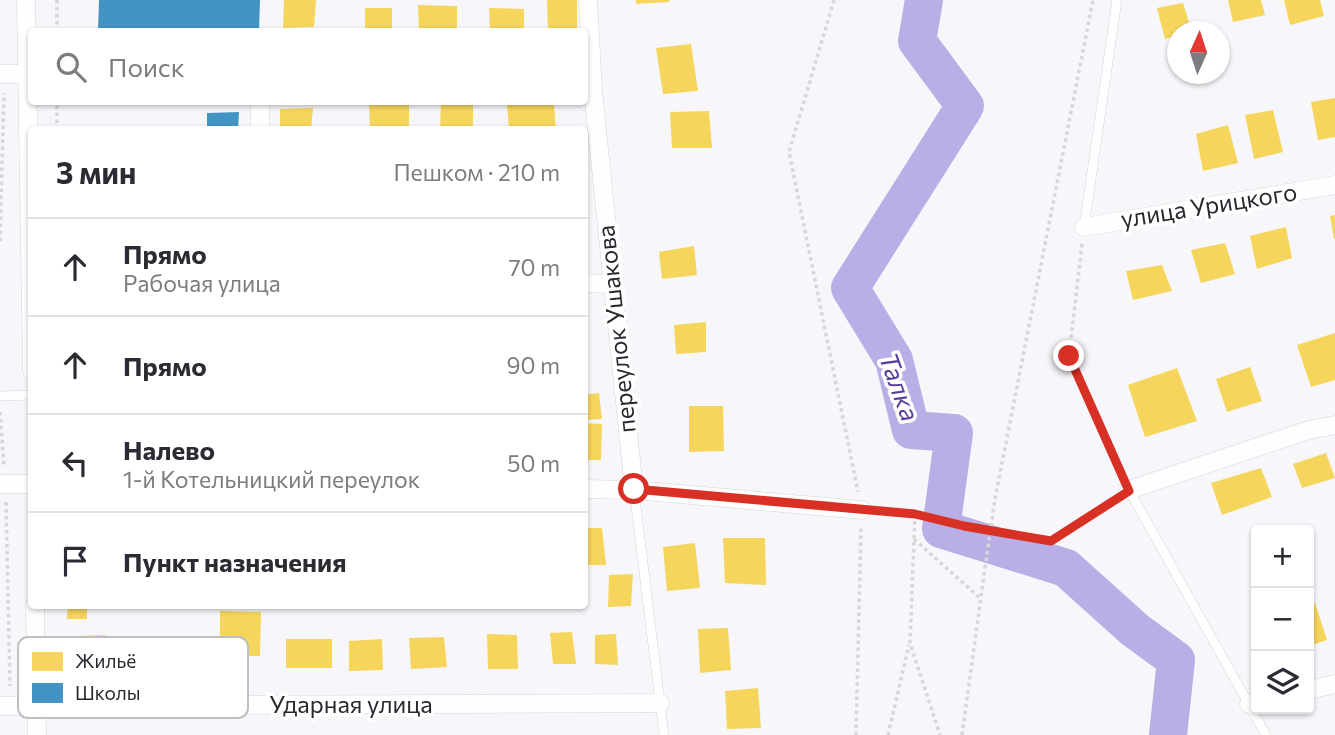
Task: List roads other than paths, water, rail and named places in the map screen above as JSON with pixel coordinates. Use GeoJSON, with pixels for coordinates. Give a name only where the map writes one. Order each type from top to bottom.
{"type":"FeatureCollection","features":[{"type":"Feature","properties":{"kind":"street"},"geometry":{"type":"LineString","coordinates":[[26,0],[28,49]]}},
{"type":"Feature","properties":{"kind":"street","name":"переулок Ушакова"},"geometry":{"type":"LineString","coordinates":[[588,0],[589,91],[634,489]]}},
{"type":"Feature","properties":{"kind":"street"},"geometry":{"type":"LineString","coordinates":[[3,74],[28,74]]}},
{"type":"Feature","properties":{"kind":"street"},"geometry":{"type":"LineString","coordinates":[[29,105],[30,126]]}},
{"type":"Feature","properties":{"kind":"street"},"geometry":{"type":"LineString","coordinates":[[260,105],[260,126]]}},
{"type":"Feature","properties":{"kind":"street","name":"улица Урицкого"},"geometry":{"type":"LineString","coordinates":[[1084,227],[1335,185]]}},
{"type":"Feature","properties":{"kind":"street"},"geometry":{"type":"LineString","coordinates":[[588,283],[612,284]]}},
{"type":"Feature","properties":{"kind":"street"},"geometry":{"type":"LineString","coordinates":[[1129,491],[1309,430],[1335,425]]}},
{"type":"Feature","properties":{"kind":"street"},"geometry":{"type":"LineString","coordinates":[[3,484],[28,484]]}},
{"type":"Feature","properties":{"kind":"street"},"geometry":{"type":"LineString","coordinates":[[588,489],[634,489],[862,510]]}},
{"type":"Feature","properties":{"kind":"street"},"geometry":{"type":"LineString","coordinates":[[35,609],[35,637]]}},
{"type":"Feature","properties":{"kind":"street"},"geometry":{"type":"LineString","coordinates":[[1314,689],[1335,684]]}},
{"type":"Feature","properties":{"kind":"street","name":"Ударная улица"},"geometry":{"type":"LineString","coordinates":[[248,706],[660,703]]}},
{"type":"Feature","properties":{"kind":"lane"},"geometry":{"type":"LineString","coordinates":[[1084,227],[1117,0]]}},
{"type":"Feature","properties":{"kind":"lane"},"geometry":{"type":"LineString","coordinates":[[0,396],[28,395]]}},
{"type":"Feature","properties":{"kind":"lane"},"geometry":{"type":"LineString","coordinates":[[634,489],[664,735]]}},
{"type":"Feature","properties":{"kind":"lane"},"geometry":{"type":"LineString","coordinates":[[1129,491],[1251,700]]}},
{"type":"Feature","properties":{"kind":"lane"},"geometry":{"type":"LineString","coordinates":[[1257,714],[1266,735]]}},
{"type":"Feature","properties":{"kind":"waterway","name":"Талка"},"geometry":{"type":"LineString","coordinates":[[924,0],[917,41],[965,106],[850,288],[894,360],[911,430],[954,433],[941,529],[1066,568],[1135,630],[1176,660],[1168,735]]}}]}
